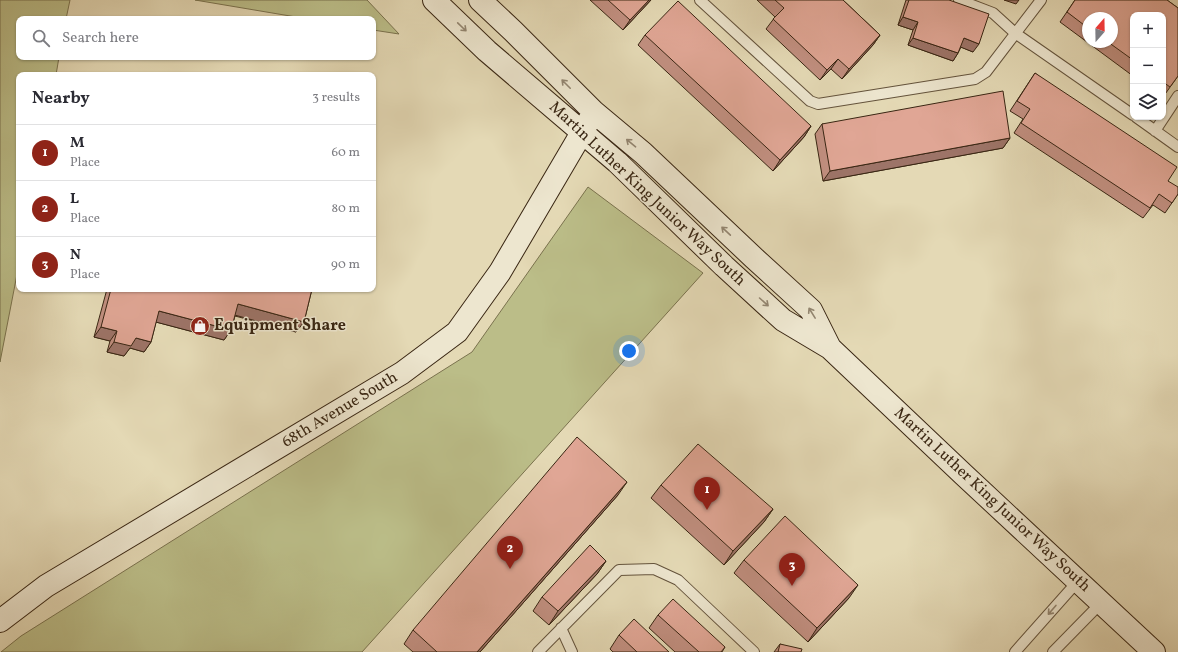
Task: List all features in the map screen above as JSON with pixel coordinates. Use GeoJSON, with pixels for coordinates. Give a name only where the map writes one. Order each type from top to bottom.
{"type":"FeatureCollection","features":[{"type":"Feature","properties":{"kind":"main road","name":"Martin Luther King Junior Way South"},"geometry":{"type":"LineString","coordinates":[[434,0],[487,51],[617,162],[724,266],[783,320],[830,348],[1154,652]]}},
{"type":"Feature","properties":{"kind":"main road","name":"Martin Luther King Junior Way South"},"geometry":{"type":"LineString","coordinates":[[480,0],[594,112],[643,153],[811,310],[830,348]]}},
{"type":"Feature","properties":{"kind":"main road","name":"68th Avenue South"},"geometry":{"type":"LineString","coordinates":[[0,621],[46,586],[402,373],[457,332],[500,272],[594,112]]}},
{"type":"Feature","properties":{"kind":"lane"},"geometry":{"type":"LineString","coordinates":[[959,0],[993,13],[1016,33],[1130,113]]}},
{"type":"Feature","properties":{"kind":"lane"},"geometry":{"type":"LineString","coordinates":[[703,1],[810,101],[818,104],[975,79],[986,72],[1041,0]]}},
{"type":"Feature","properties":{"kind":"lane"},"geometry":{"type":"LineString","coordinates":[[1155,131],[1178,96]]}},
{"type":"Feature","properties":{"kind":"lane"},"geometry":{"type":"LineString","coordinates":[[1140,120],[1178,147]]}},
{"type":"Feature","properties":{"kind":"lane"},"geometry":{"type":"LineString","coordinates":[[538,652],[619,570],[654,569],[678,580],[754,652]]}},
{"type":"Feature","properties":{"kind":"lane"},"geometry":{"type":"LineString","coordinates":[[1015,652],[1078,581]]}},
{"type":"Feature","properties":{"kind":"lane"},"geometry":{"type":"LineString","coordinates":[[1053,652],[1101,603]]}},
{"type":"Feature","properties":{"kind":"lane"},"geometry":{"type":"LineString","coordinates":[[561,628],[572,652]]}},
{"type":"Feature","properties":{"kind":"green space"},"geometry":{"type":"Polygon","coordinates":[[[0,0],[70,0],[67,16],[16,16],[16,60],[58,60],[56,72],[16,72],[16,279],[0,362],[0,0]]]}},
{"type":"Feature","properties":{"kind":"green space"},"geometry":{"type":"Polygon","coordinates":[[[195,0],[367,0],[399,34],[376,30],[376,16],[290,16],[195,0]]]}},
{"type":"Feature","properties":{"kind":"green space"},"geometry":{"type":"Polygon","coordinates":[[[588,187],[703,273],[362,652],[1,652],[21,636],[472,352],[588,187]]]}},
{"type":"Feature","properties":{"kind":"building"},"geometry":{"type":"Polygon","coordinates":[[[608,0],[649,0],[630,20],[608,0]]]}},
{"type":"Feature","properties":{"kind":"building"},"geometry":{"type":"Polygon","coordinates":[[[775,0],[843,0],[880,35],[849,69],[838,59],[827,70],[773,19],[784,8],[775,0]]]}},
{"type":"Feature","properties":{"kind":"building"},"geometry":{"type":"Polygon","coordinates":[[[909,0],[949,0],[989,14],[979,44],[964,38],[958,53],[913,38],[918,22],[903,17],[909,0]]]}},
{"type":"Feature","properties":{"kind":"building"},"geometry":{"type":"Polygon","coordinates":[[[1075,0],[1167,0],[1178,8],[1178,76],[1170,87],[1166,84],[1166,12],[1130,12],[1130,58],[1116,48],[1118,48],[1118,12],[1082,12],[1082,23],[1067,12],[1075,0]]]}},
{"type":"Feature","properties":{"kind":"building"},"geometry":{"type":"Polygon","coordinates":[[[678,1],[811,126],[780,160],[645,35],[678,1]]]}},
{"type":"Feature","properties":{"kind":"building"},"geometry":{"type":"Polygon","coordinates":[[[1035,73],[1177,167],[1168,181],[1178,187],[1178,194],[1172,203],[1159,194],[1150,208],[1021,123],[1030,109],[1017,101],[1035,73]]]}},
{"type":"Feature","properties":{"kind":"building"},"geometry":{"type":"Polygon","coordinates":[[[1003,91],[1010,138],[830,171],[822,124],[1003,91]]]}},
{"type":"Feature","properties":{"kind":"building","name":"Equipment Share"},"geometry":{"type":"Polygon","coordinates":[[[110,292],[311,292],[304,322],[238,304],[231,330],[159,311],[151,342],[136,338],[131,346],[114,342],[117,331],[101,327],[110,292]]]}},
{"type":"Feature","properties":{"kind":"building"},"geometry":{"type":"Polygon","coordinates":[[[577,437],[627,482],[477,652],[437,652],[413,630],[577,437]]]}},
{"type":"Feature","properties":{"kind":"building"},"geometry":{"type":"Polygon","coordinates":[[[698,444],[773,509],[733,551],[661,485],[698,444]]]}},
{"type":"Feature","properties":{"kind":"building"},"geometry":{"type":"Polygon","coordinates":[[[785,516],[858,585],[817,628],[744,560],[785,516]]]}},
{"type":"Feature","properties":{"kind":"building"},"geometry":{"type":"Polygon","coordinates":[[[590,545],[606,561],[558,611],[542,597],[590,545]]]}},
{"type":"Feature","properties":{"kind":"building"},"geometry":{"type":"Polygon","coordinates":[[[673,599],[725,647],[721,652],[699,652],[658,615],[673,599]]]}},
{"type":"Feature","properties":{"kind":"building"},"geometry":{"type":"Polygon","coordinates":[[[634,619],[669,652],[637,652],[619,635],[634,619]]]}},
{"type":"Feature","properties":{"kind":"building"},"geometry":{"type":"Polygon","coordinates":[[[780,644],[802,649],[801,652],[778,652],[780,644]]]}},
{"type":"Feature","properties":{"kind":"place","name":"Equipment Share"},"geometry":{"type":"Point","coordinates":[200,326]}},
{"type":"Feature","properties":{"kind":"place","name":"M"},"geometry":{"type":"Point","coordinates":[707,510]}},
{"type":"Feature","properties":{"kind":"place","name":"L"},"geometry":{"type":"Point","coordinates":[510,569]}},
{"type":"Feature","properties":{"kind":"place","name":"N"},"geometry":{"type":"Point","coordinates":[792,586]}}]}
